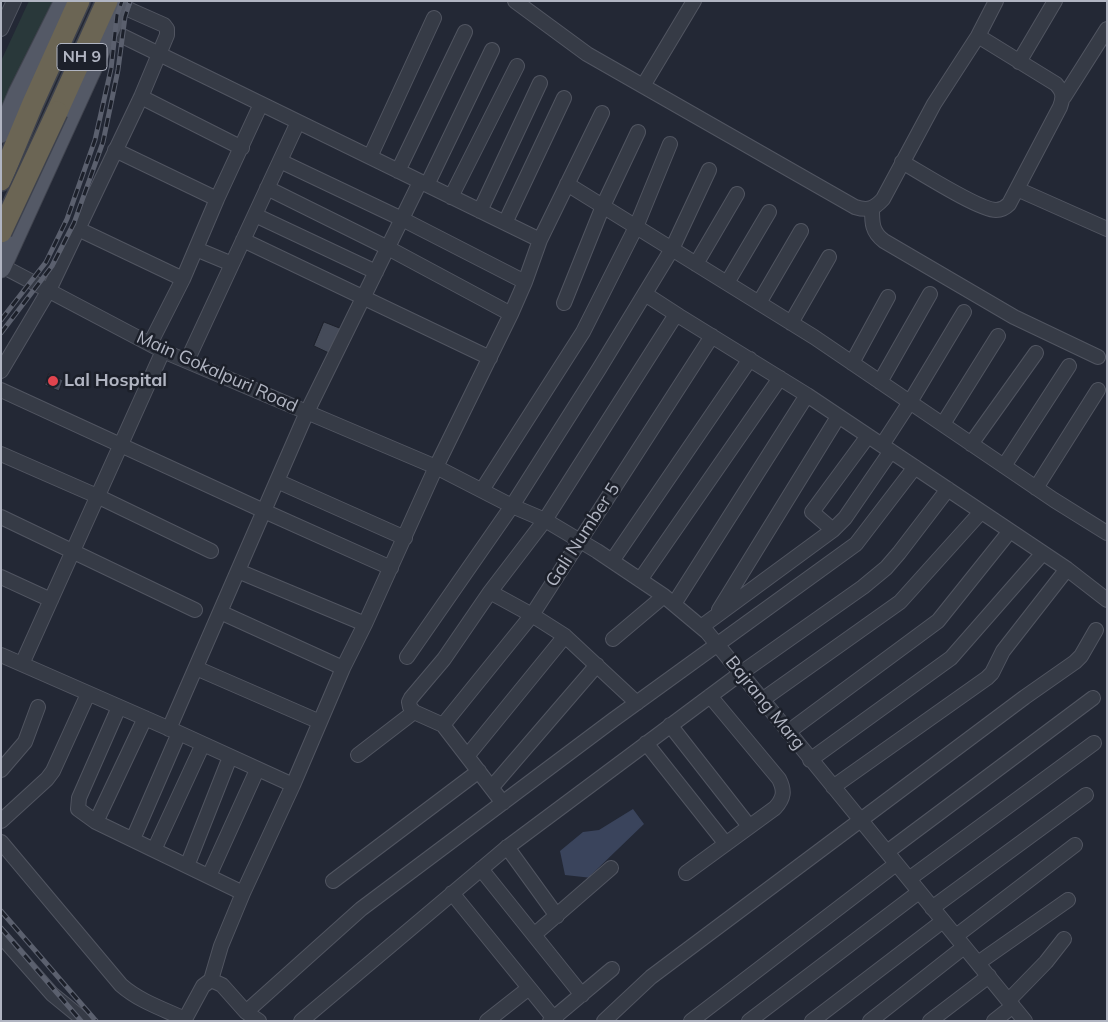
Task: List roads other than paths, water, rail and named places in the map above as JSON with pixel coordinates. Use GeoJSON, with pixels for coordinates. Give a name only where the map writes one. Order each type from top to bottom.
{"type":"FeatureCollection","features":[{"type":"Feature","properties":{"kind":"highway","name":"NH 9"},"geometry":{"type":"LineString","coordinates":[[1,180],[33,103],[80,1]]}},
{"type":"Feature","properties":{"kind":"highway","name":"NH 9"},"geometry":{"type":"LineString","coordinates":[[10,230],[117,3]]}},
{"type":"Feature","properties":{"kind":"main road"},"geometry":{"type":"LineString","coordinates":[[1,133],[18,93],[64,1]]}},
{"type":"Feature","properties":{"kind":"main road"},"geometry":{"type":"LineString","coordinates":[[10,230],[110,30],[117,3]]}},
{"type":"Feature","properties":{"kind":"main road"},"geometry":{"type":"LineString","coordinates":[[1,208],[13,216],[2,267]]}},
{"type":"Feature","properties":{"kind":"street"},"geometry":{"type":"LineString","coordinates":[[1,28],[14,1]]}},
{"type":"Feature","properties":{"kind":"street"},"geometry":{"type":"LineString","coordinates":[[516,1],[586,54],[855,208],[864,210],[872,209],[883,199],[934,104],[978,36],[996,1]]}},
{"type":"Feature","properties":{"kind":"street"},"geometry":{"type":"LineString","coordinates":[[643,86],[694,1]]}},
{"type":"Feature","properties":{"kind":"street"},"geometry":{"type":"LineString","coordinates":[[1019,62],[1055,1]]}},
{"type":"Feature","properties":{"kind":"street"},"geometry":{"type":"LineString","coordinates":[[1,371],[48,290],[78,230],[141,97],[166,35],[167,29],[164,25],[117,3]]}},
{"type":"Feature","properties":{"kind":"street"},"geometry":{"type":"LineString","coordinates":[[370,158],[434,18]]}},
{"type":"Feature","properties":{"kind":"street"},"geometry":{"type":"LineString","coordinates":[[902,162],[981,206],[991,210],[1005,208],[1017,189],[1064,97],[1107,28]]}},
{"type":"Feature","properties":{"kind":"street"},"geometry":{"type":"LineString","coordinates":[[110,30],[540,240]]}},
{"type":"Feature","properties":{"kind":"street"},"geometry":{"type":"LineString","coordinates":[[398,171],[465,32]]}},
{"type":"Feature","properties":{"kind":"street"},"geometry":{"type":"LineString","coordinates":[[978,36],[1056,84],[1064,97]]}},
{"type":"Feature","properties":{"kind":"street"},"geometry":{"type":"LineString","coordinates":[[132,839],[196,668],[307,412],[402,220],[423,184],[492,50]]}},
{"type":"Feature","properties":{"kind":"street"},"geometry":{"type":"LineString","coordinates":[[451,197],[517,66]]}},
{"type":"Feature","properties":{"kind":"street"},"geometry":{"type":"LineString","coordinates":[[480,211],[540,83]]}},
{"type":"Feature","properties":{"kind":"street"},"geometry":{"type":"LineString","coordinates":[[141,97],[242,148]]}},
{"type":"Feature","properties":{"kind":"street"},"geometry":{"type":"LineString","coordinates":[[505,223],[564,98]]}},
{"type":"Feature","properties":{"kind":"street"},"geometry":{"type":"LineString","coordinates":[[150,344],[183,279],[217,199],[261,104]]}},
{"type":"Feature","properties":{"kind":"street"},"geometry":{"type":"LineString","coordinates":[[1,842],[121,985],[128,991],[184,1020],[203,986],[211,980],[220,946],[242,893],[293,785],[343,668],[405,538],[436,467],[511,314],[540,240],[602,113]]}},
{"type":"Feature","properties":{"kind":"street"},"geometry":{"type":"LineString","coordinates":[[187,361],[298,122]]}},
{"type":"Feature","properties":{"kind":"street"},"geometry":{"type":"LineString","coordinates":[[564,303],[603,206],[638,132]]}},
{"type":"Feature","properties":{"kind":"street"},"geometry":{"type":"LineString","coordinates":[[482,490],[582,332],[636,227],[670,144]]}},
{"type":"Feature","properties":{"kind":"street"},"geometry":{"type":"LineString","coordinates":[[115,150],[217,199]]}},
{"type":"Feature","properties":{"kind":"street"},"geometry":{"type":"LineString","coordinates":[[280,161],[524,282]]}},
{"type":"Feature","properties":{"kind":"street"},"geometry":{"type":"LineString","coordinates":[[407,657],[512,506],[600,369],[672,249],[709,170]]}},
{"type":"Feature","properties":{"kind":"street"},"geometry":{"type":"LineString","coordinates":[[567,184],[791,323],[1036,488],[1107,533]]}},
{"type":"Feature","properties":{"kind":"street"},"geometry":{"type":"LineString","coordinates":[[267,188],[388,248],[511,314]]}},
{"type":"Feature","properties":{"kind":"street"},"geometry":{"type":"LineString","coordinates":[[1017,189],[1107,229]]}},
{"type":"Feature","properties":{"kind":"street"},"geometry":{"type":"LineString","coordinates":[[696,264],[737,194]]}},
{"type":"Feature","properties":{"kind":"street"},"geometry":{"type":"LineString","coordinates":[[872,209],[874,230],[877,236],[884,241],[1014,317],[1098,357]]}},
{"type":"Feature","properties":{"kind":"street"},"geometry":{"type":"LineString","coordinates":[[727,283],[769,212]]}},
{"type":"Feature","properties":{"kind":"street"},"geometry":{"type":"LineString","coordinates":[[255,215],[376,272]]}},
{"type":"Feature","properties":{"kind":"street"},"geometry":{"type":"LineString","coordinates":[[78,230],[183,279]]}},
{"type":"Feature","properties":{"kind":"street"},"geometry":{"type":"LineString","coordinates":[[759,303],[801,231]]}},
{"type":"Feature","properties":{"kind":"street"},"geometry":{"type":"LineString","coordinates":[[243,240],[490,358]]}},
{"type":"Feature","properties":{"kind":"street"},"geometry":{"type":"LineString","coordinates":[[196,249],[232,264]]}},
{"type":"Feature","properties":{"kind":"street"},"geometry":{"type":"LineString","coordinates":[[791,323],[829,257]]}},
{"type":"Feature","properties":{"kind":"street","name":"Main Gokalpuri Road"},"geometry":{"type":"LineString","coordinates":[[2,267],[163,351],[436,467]]}},
{"type":"Feature","properties":{"kind":"street"},"geometry":{"type":"LineString","coordinates":[[645,294],[807,395],[1068,570],[1107,600]]}},
{"type":"Feature","properties":{"kind":"street"},"geometry":{"type":"LineString","coordinates":[[880,382],[930,294]]}},
{"type":"Feature","properties":{"kind":"street"},"geometry":{"type":"LineString","coordinates":[[852,363],[888,297]]}},
{"type":"Feature","properties":{"kind":"street"},"geometry":{"type":"LineString","coordinates":[[701,627],[833,530],[845,518],[886,448],[910,402],[964,312]]}},
{"type":"Feature","properties":{"kind":"street"},"geometry":{"type":"LineString","coordinates":[[504,803],[443,725],[414,712],[409,702],[444,659],[490,592],[545,520],[672,320],[675,316],[679,316]]}},
{"type":"Feature","properties":{"kind":"street","name":"Gali Number 5"},"geometry":{"type":"LineString","coordinates":[[443,725],[532,615],[712,336]]}},
{"type":"Feature","properties":{"kind":"street"},"geometry":{"type":"LineString","coordinates":[[942,424],[998,336]]}},
{"type":"Feature","properties":{"kind":"street"},"geometry":{"type":"LineString","coordinates":[[22,664],[163,351]]}},
{"type":"Feature","properties":{"kind":"street"},"geometry":{"type":"LineString","coordinates":[[971,444],[1036,353]]}},
{"type":"Feature","properties":{"kind":"street"},"geometry":{"type":"LineString","coordinates":[[612,561],[750,359]]}},
{"type":"Feature","properties":{"kind":"street"},"geometry":{"type":"LineString","coordinates":[[1004,466],[1069,366]]}},
{"type":"Feature","properties":{"kind":"street"},"geometry":{"type":"LineString","coordinates":[[640,580],[780,378]]}},
{"type":"Feature","properties":{"kind":"street"},"geometry":{"type":"LineString","coordinates":[[1,390],[391,568]]}},
{"type":"Feature","properties":{"kind":"street"},"geometry":{"type":"LineString","coordinates":[[1036,488],[1098,390]]}},
{"type":"Feature","properties":{"kind":"street"},"geometry":{"type":"LineString","coordinates":[[613,639],[669,600],[807,395]]}},
{"type":"Feature","properties":{"kind":"street"},"geometry":{"type":"LineString","coordinates":[[716,616],[838,417]]}},
{"type":"Feature","properties":{"kind":"street"},"geometry":{"type":"LineString","coordinates":[[833,530],[812,512],[868,436]]}},
{"type":"Feature","properties":{"kind":"street"},"geometry":{"type":"LineString","coordinates":[[1,454],[97,496],[211,551]]}},
{"type":"Feature","properties":{"kind":"street","name":"Bajrang Marg"},"geometry":{"type":"LineString","coordinates":[[436,467],[512,506],[545,520],[579,540],[669,600],[701,627],[1025,1021]]}},
{"type":"Feature","properties":{"kind":"street"},"geometry":{"type":"LineString","coordinates":[[246,1012],[360,909],[637,703],[856,544],[915,467]]}},
{"type":"Feature","properties":{"kind":"street"},"geometry":{"type":"LineString","coordinates":[[277,481],[405,538]]}},
{"type":"Feature","properties":{"kind":"street"},"geometry":{"type":"LineString","coordinates":[[301,1021],[507,847],[740,673],[863,587],[886,568],[948,489]]}},
{"type":"Feature","properties":{"kind":"street"},"geometry":{"type":"LineString","coordinates":[[762,700],[900,602],[981,512]]}},
{"type":"Feature","properties":{"kind":"street"},"geometry":{"type":"LineString","coordinates":[[1,517],[195,610]]}},
{"type":"Feature","properties":{"kind":"street"},"geometry":{"type":"LineString","coordinates":[[788,732],[938,622],[1010,531]]}},
{"type":"Feature","properties":{"kind":"street"},"geometry":{"type":"LineString","coordinates":[[810,760],[951,658],[1043,553]]}},
{"type":"Feature","properties":{"kind":"street"},"geometry":{"type":"LineString","coordinates":[[833,787],[987,678],[992,673],[1003,651],[1068,570]]}},
{"type":"Feature","properties":{"kind":"street"},"geometry":{"type":"LineString","coordinates":[[238,571],[365,624]]}},
{"type":"Feature","properties":{"kind":"street"},"geometry":{"type":"LineString","coordinates":[[1,577],[51,600]]}},
{"type":"Feature","properties":{"kind":"street"},"geometry":{"type":"LineString","coordinates":[[490,592],[565,636],[637,703]]}},
{"type":"Feature","properties":{"kind":"street"},"geometry":{"type":"LineString","coordinates":[[220,612],[343,668]]}},
{"type":"Feature","properties":{"kind":"street"},"geometry":{"type":"LineString","coordinates":[[604,1021],[651,977],[1025,697],[1075,662],[1081,656],[1096,630]]}},
{"type":"Feature","properties":{"kind":"street"},"geometry":{"type":"LineString","coordinates":[[468,755],[565,636]]}},
{"type":"Feature","properties":{"kind":"street"},"geometry":{"type":"LineString","coordinates":[[1,656],[293,785]]}},
{"type":"Feature","properties":{"kind":"street"},"geometry":{"type":"LineString","coordinates":[[492,787],[597,665]]}},
{"type":"Feature","properties":{"kind":"street"},"geometry":{"type":"LineString","coordinates":[[196,668],[320,722]]}},
{"type":"Feature","properties":{"kind":"street"},"geometry":{"type":"LineString","coordinates":[[1,821],[47,780],[53,771],[88,694]]}},
{"type":"Feature","properties":{"kind":"street"},"geometry":{"type":"LineString","coordinates":[[686,873],[775,808],[783,794],[783,787],[779,779],[710,696]]}},
{"type":"Feature","properties":{"kind":"street"},"geometry":{"type":"LineString","coordinates":[[887,852],[1093,698]]}},
{"type":"Feature","properties":{"kind":"street"},"geometry":{"type":"LineString","coordinates":[[1,770],[25,742],[38,707]]}},
{"type":"Feature","properties":{"kind":"street"},"geometry":{"type":"LineString","coordinates":[[119,707],[78,802],[78,809],[96,822],[242,893]]}},
{"type":"Feature","properties":{"kind":"street"},"geometry":{"type":"LineString","coordinates":[[358,755],[414,712]]}},
{"type":"Feature","properties":{"kind":"street"},"geometry":{"type":"LineString","coordinates":[[96,822],[145,718]]}},
{"type":"Feature","properties":{"kind":"street"},"geometry":{"type":"LineString","coordinates":[[670,725],[749,826]]}},
{"type":"Feature","properties":{"kind":"street"},"geometry":{"type":"LineString","coordinates":[[646,743],[726,844]]}},
{"type":"Feature","properties":{"kind":"street"},"geometry":{"type":"LineString","coordinates":[[154,850],[203,744]]}},
{"type":"Feature","properties":{"kind":"street"},"geometry":{"type":"LineString","coordinates":[[909,880],[1094,744]]}},
{"type":"Feature","properties":{"kind":"street"},"geometry":{"type":"LineString","coordinates":[[187,866],[230,757]]}},
{"type":"Feature","properties":{"kind":"street"},"geometry":{"type":"LineString","coordinates":[[209,876],[257,770]]}},
{"type":"Feature","properties":{"kind":"street"},"geometry":{"type":"LineString","coordinates":[[333,881],[479,771]]}},
{"type":"Feature","properties":{"kind":"street"},"geometry":{"type":"LineString","coordinates":[[932,908],[1086,795]]}},
{"type":"Feature","properties":{"kind":"street"},"geometry":{"type":"LineString","coordinates":[[870,1021],[960,941],[1075,845]]}},
{"type":"Feature","properties":{"kind":"street"},"geometry":{"type":"LineString","coordinates":[[507,847],[557,916]]}},
{"type":"Feature","properties":{"kind":"street"},"geometry":{"type":"LineString","coordinates":[[691,1021],[896,864]]}},
{"type":"Feature","properties":{"kind":"street"},"geometry":{"type":"LineString","coordinates":[[481,868],[582,994]]}},
{"type":"Feature","properties":{"kind":"street"},"geometry":{"type":"LineString","coordinates":[[535,934],[611,868]]}},
{"type":"Feature","properties":{"kind":"street"},"geometry":{"type":"LineString","coordinates":[[749,1021],[919,892]]}},
{"type":"Feature","properties":{"kind":"street"},"geometry":{"type":"LineString","coordinates":[[452,893],[553,1020],[612,970]]}},
{"type":"Feature","properties":{"kind":"street"},"geometry":{"type":"LineString","coordinates":[[978,963],[1068,900]]}},
{"type":"Feature","properties":{"kind":"street"},"geometry":{"type":"LineString","coordinates":[[812,1021],[943,921]]}},
{"type":"Feature","properties":{"kind":"street"},"geometry":{"type":"LineString","coordinates":[[1,936],[52,994],[85,1021]]}},
{"type":"Feature","properties":{"kind":"street"},"geometry":{"type":"LineString","coordinates":[[994,1021],[1064,940]]}},
{"type":"Feature","properties":{"kind":"street"},"geometry":{"type":"LineString","coordinates":[[930,1021],[989,976]]}},
{"type":"Feature","properties":{"kind":"street"},"geometry":{"type":"LineString","coordinates":[[211,980],[222,984],[246,1012],[259,1021]]}},
{"type":"Feature","properties":{"kind":"street"},"geometry":{"type":"LineString","coordinates":[[487,1021],[529,988]]}},
{"type":"Feature","properties":{"kind":"water"},"geometry":{"type":"Polygon","coordinates":[[[633,809],[644,824],[591,875],[592,878],[565,875],[560,851],[583,832],[599,830],[633,809]]]}},
{"type":"Feature","properties":{"kind":"railway"},"geometry":{"type":"LineString","coordinates":[[1,320],[46,262],[67,219],[95,140],[111,69],[117,15],[122,1]]}},
{"type":"Feature","properties":{"kind":"railway"},"geometry":{"type":"LineString","coordinates":[[1,333],[52,266],[74,223],[103,142],[118,70],[125,17],[130,1]]}},
{"type":"Feature","properties":{"kind":"railway"},"geometry":{"type":"LineString","coordinates":[[1,911],[96,1021]]}},
{"type":"Feature","properties":{"kind":"railway"},"geometry":{"type":"LineString","coordinates":[[1,928],[81,1021]]}},
{"type":"Feature","properties":{"kind":"place","name":"Lal Hospital"},"geometry":{"type":"Point","coordinates":[53,381]}}]}
